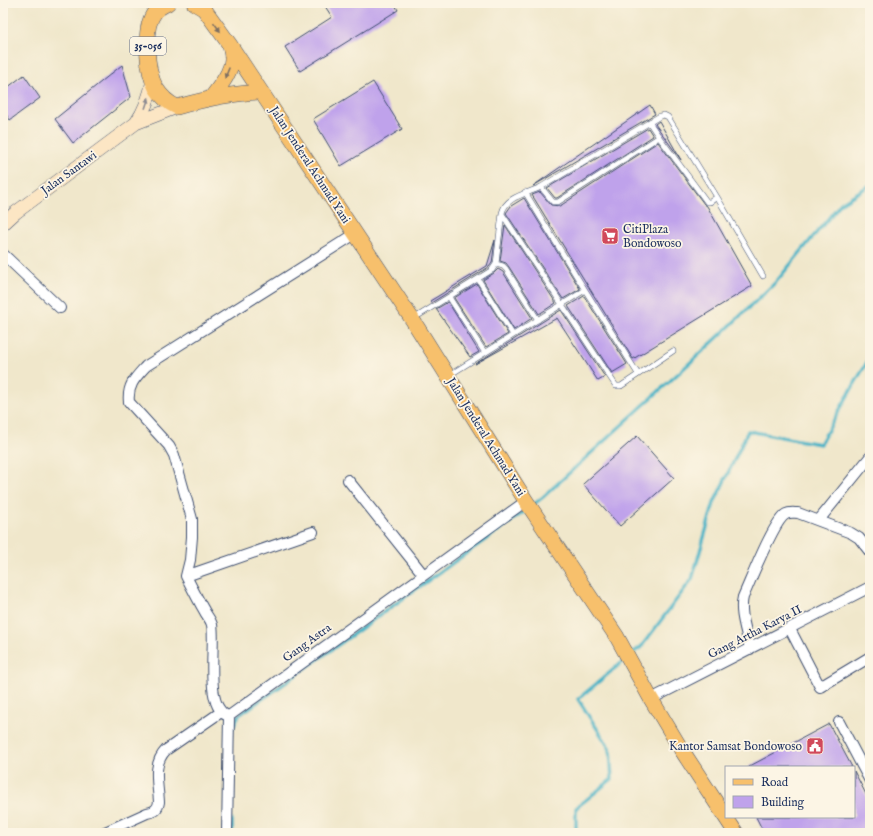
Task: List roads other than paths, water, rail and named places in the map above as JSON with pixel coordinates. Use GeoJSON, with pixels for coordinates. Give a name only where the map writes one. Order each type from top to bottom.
{"type":"FeatureCollection","features":[{"type":"Feature","properties":{"kind":"main road"},"geometry":{"type":"LineString","coordinates":[[155,8],[168,3]]}},
{"type":"Feature","properties":{"kind":"main road","name":"Jalan Jenderal Achmad Yani"},"geometry":{"type":"LineString","coordinates":[[199,5],[230,45],[412,319],[526,501],[617,637],[651,699],[725,818]]}},
{"type":"Feature","properties":{"kind":"main road","name":"35-056"},"geometry":{"type":"LineString","coordinates":[[155,8],[148,28],[148,48],[153,80],[162,96],[177,107]]}},
{"type":"Feature","properties":{"kind":"main road"},"geometry":{"type":"LineString","coordinates":[[212,97],[226,78],[232,59],[230,45]]}},
{"type":"Feature","properties":{"kind":"main road","name":"Jalan Santawi"},"geometry":{"type":"LineString","coordinates":[[136,123],[143,114],[153,80]]}},
{"type":"Feature","properties":{"kind":"main road"},"geometry":{"type":"LineString","coordinates":[[177,107],[212,97],[261,92]]}},
{"type":"Feature","properties":{"kind":"main road","name":"Jalan Santawi"},"geometry":{"type":"LineString","coordinates":[[3,224],[15,213],[136,123],[177,107]]}},
{"type":"Feature","properties":{"kind":"main road","name":"Jalan Jenderal Achmad Yani"},"geometry":{"type":"LineString","coordinates":[[725,818],[734,832]]}},
{"type":"Feature","properties":{"kind":"street"},"geometry":{"type":"LineString","coordinates":[[227,833],[225,714],[218,708],[213,685],[213,633],[211,622],[186,576],[190,560],[192,537],[192,519],[188,501],[174,455],[169,446],[129,402],[128,392],[133,382],[146,366],[355,234]]}},
{"type":"Feature","properties":{"kind":"street"},"geometry":{"type":"LineString","coordinates":[[3,254],[60,308]]}},
{"type":"Feature","properties":{"kind":"street"},"geometry":{"type":"LineString","coordinates":[[819,520],[870,458]]}},
{"type":"Feature","properties":{"kind":"street"},"geometry":{"type":"LineString","coordinates":[[348,480],[423,574]]}},
{"type":"Feature","properties":{"kind":"street","name":"Gang Astra"},"geometry":{"type":"LineString","coordinates":[[103,833],[155,810],[159,802],[157,764],[160,757],[166,750],[225,714],[526,501]]}},
{"type":"Feature","properties":{"kind":"street"},"geometry":{"type":"LineString","coordinates":[[750,649],[742,604],[743,596],[776,526],[786,514],[791,512],[819,520],[851,533],[859,538],[870,552]]}},
{"type":"Feature","properties":{"kind":"street"},"geometry":{"type":"LineString","coordinates":[[186,576],[313,532]]}},
{"type":"Feature","properties":{"kind":"street","name":"Gang Artha Karya II"},"geometry":{"type":"LineString","coordinates":[[651,699],[870,587]]}},
{"type":"Feature","properties":{"kind":"street"},"geometry":{"type":"LineString","coordinates":[[790,629],[820,687],[870,657]]}},
{"type":"Feature","properties":{"kind":"street"},"geometry":{"type":"LineString","coordinates":[[839,722],[870,782]]}},
{"type":"Feature","properties":{"kind":"lane"},"geometry":{"type":"LineString","coordinates":[[412,319],[492,270],[496,264],[502,213],[506,204],[525,192],[533,191],[541,187],[649,122],[664,115],[668,117],[763,276]]}},
{"type":"Feature","properties":{"kind":"lane"},"geometry":{"type":"LineString","coordinates":[[649,122],[707,202],[710,202],[717,197]]}},
{"type":"Feature","properties":{"kind":"lane"},"geometry":{"type":"LineString","coordinates":[[541,187],[553,202],[558,202],[659,137]]}},
{"type":"Feature","properties":{"kind":"lane"},"geometry":{"type":"LineString","coordinates":[[525,192],[638,374]]}},
{"type":"Feature","properties":{"kind":"lane"},"geometry":{"type":"LineString","coordinates":[[502,213],[616,386],[621,386],[673,351]]}},
{"type":"Feature","properties":{"kind":"lane"},"geometry":{"type":"LineString","coordinates":[[496,264],[503,266],[506,269],[538,320]]}},
{"type":"Feature","properties":{"kind":"lane"},"geometry":{"type":"LineString","coordinates":[[478,279],[513,335]]}},
{"type":"Feature","properties":{"kind":"lane"},"geometry":{"type":"LineString","coordinates":[[447,376],[585,290]]}},
{"type":"Feature","properties":{"kind":"lane"},"geometry":{"type":"LineString","coordinates":[[449,297],[485,353]]}},
{"type":"Feature","properties":{"kind":"waterway"},"geometry":{"type":"LineString","coordinates":[[533,505],[716,339],[776,282],[841,203],[870,185]]}},
{"type":"Feature","properties":{"kind":"waterway"},"geometry":{"type":"LineString","coordinates":[[630,655],[641,647],[692,579],[714,503],[748,431],[820,444],[870,357]]}},
{"type":"Feature","properties":{"kind":"waterway"},"geometry":{"type":"LineString","coordinates":[[232,728],[239,715],[528,509]]}},
{"type":"Feature","properties":{"kind":"waterway"},"geometry":{"type":"LineString","coordinates":[[576,833],[576,808],[612,779],[610,749],[578,699],[626,659]]}},
{"type":"Feature","properties":{"kind":"waterway"},"geometry":{"type":"LineString","coordinates":[[232,820],[232,833]]}},
{"type":"Feature","properties":{"kind":"place","name":"CitiPlaza Bondowoso"},"geometry":{"type":"Point","coordinates":[610,236]}},
{"type":"Feature","properties":{"kind":"place","name":"Kantor Samsat Bondowoso"},"geometry":{"type":"Point","coordinates":[815,746]}}]}
